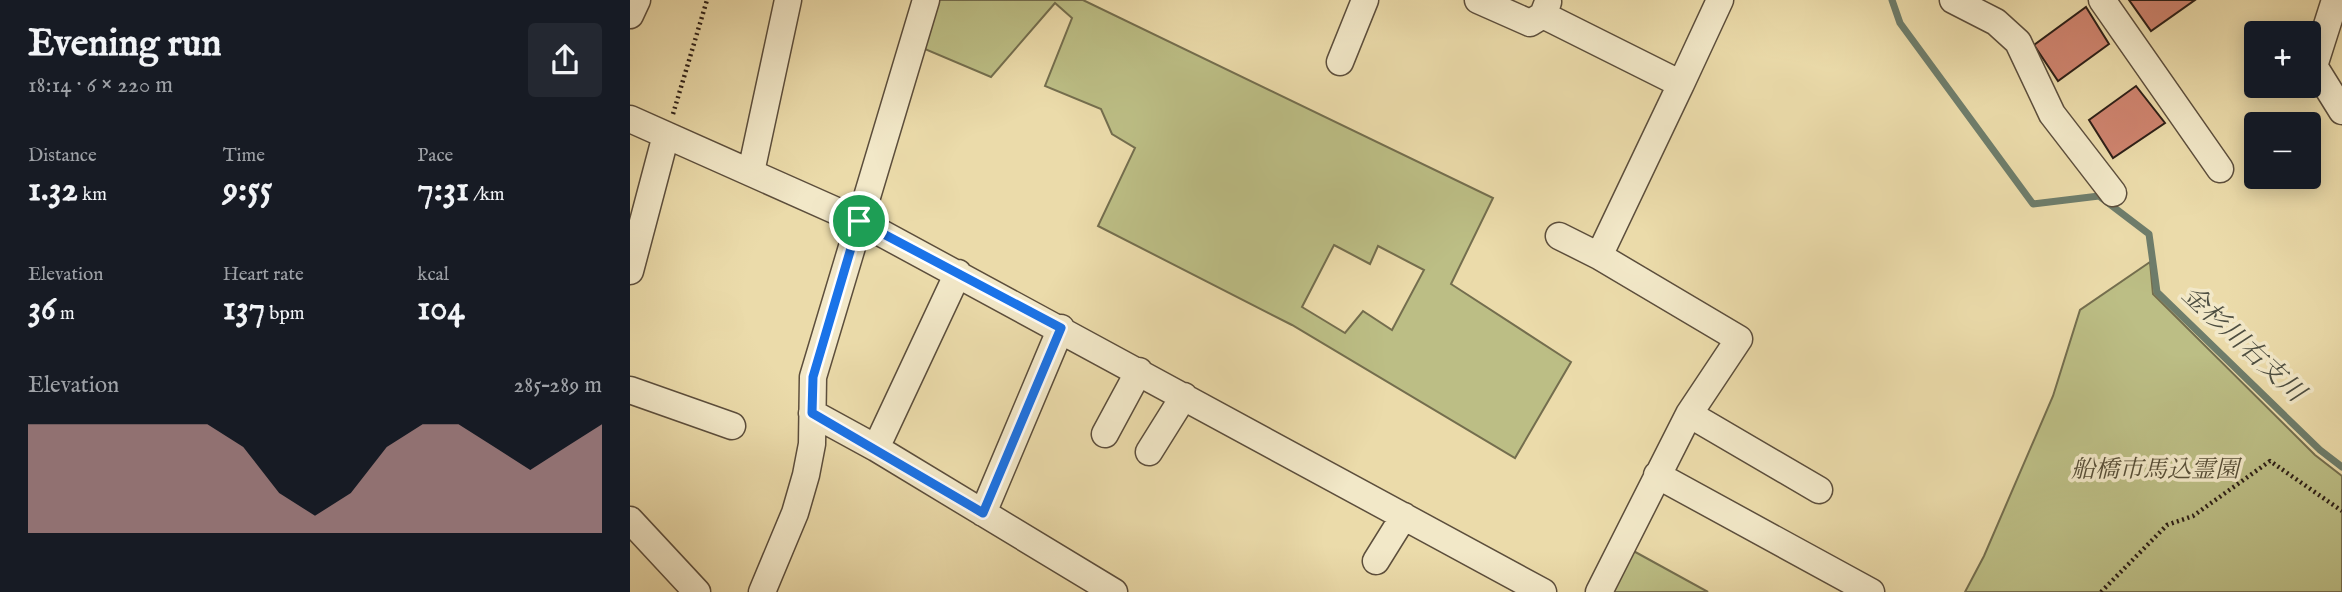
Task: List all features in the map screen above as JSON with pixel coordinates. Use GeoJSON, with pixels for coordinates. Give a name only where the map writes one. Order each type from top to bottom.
{"type":"FeatureCollection","features":[{"type":"Feature","properties":{"kind":"street"},"geometry":{"type":"LineString","coordinates":[[630,15],[637,0]]}},
{"type":"Feature","properties":{"kind":"street"},"geometry":{"type":"LineString","coordinates":[[751,173],[788,0]]}},
{"type":"Feature","properties":{"kind":"street"},"geometry":{"type":"LineString","coordinates":[[762,592],[796,513],[812,444],[813,377],[926,0]]}},
{"type":"Feature","properties":{"kind":"street"},"geometry":{"type":"LineString","coordinates":[[1340,62],[1365,0]]}},
{"type":"Feature","properties":{"kind":"street"},"geometry":{"type":"LineString","coordinates":[[1478,0],[1530,23],[1546,8],[1681,84]]}},
{"type":"Feature","properties":{"kind":"street"},"geometry":{"type":"LineString","coordinates":[[1599,256],[1720,0]]}},
{"type":"Feature","properties":{"kind":"street"},"geometry":{"type":"LineString","coordinates":[[1953,0],[1996,22],[2018,42],[2052,114],[2113,193]]}},
{"type":"Feature","properties":{"kind":"street"},"geometry":{"type":"LineString","coordinates":[[2102,0],[2220,169]]}},
{"type":"Feature","properties":{"kind":"street"},"geometry":{"type":"LineString","coordinates":[[2335,0],[2314,66],[2342,111]]}},
{"type":"Feature","properties":{"kind":"street"},"geometry":{"type":"LineString","coordinates":[[630,119],[859,221],[1061,328],[1544,592]]}},
{"type":"Feature","properties":{"kind":"street"},"geometry":{"type":"LineString","coordinates":[[630,271],[666,135]]}},
{"type":"Feature","properties":{"kind":"street"},"geometry":{"type":"LineString","coordinates":[[1559,236],[1599,256],[1738,339],[1689,415],[1598,592]]}},
{"type":"Feature","properties":{"kind":"street"},"geometry":{"type":"LineString","coordinates":[[876,448],[958,273]]}},
{"type":"Feature","properties":{"kind":"street"},"geometry":{"type":"LineString","coordinates":[[983,513],[1061,328]]}},
{"type":"Feature","properties":{"kind":"street"},"geometry":{"type":"LineString","coordinates":[[1105,434],[1139,371]]}},
{"type":"Feature","properties":{"kind":"street"},"geometry":{"type":"LineString","coordinates":[[630,390],[732,426]]}},
{"type":"Feature","properties":{"kind":"street"},"geometry":{"type":"LineString","coordinates":[[1149,452],[1184,396]]}},
{"type":"Feature","properties":{"kind":"street"},"geometry":{"type":"LineString","coordinates":[[812,413],[876,448],[1114,592]]}},
{"type":"Feature","properties":{"kind":"street"},"geometry":{"type":"LineString","coordinates":[[1689,415],[1819,490]]}},
{"type":"Feature","properties":{"kind":"street"},"geometry":{"type":"LineString","coordinates":[[1657,475],[1871,592]]}},
{"type":"Feature","properties":{"kind":"street"},"geometry":{"type":"LineString","coordinates":[[1376,561],[1404,516]]}},
{"type":"Feature","properties":{"kind":"street"},"geometry":{"type":"LineString","coordinates":[[630,520],[697,592]]}},
{"type":"Feature","properties":{"kind":"path"},"geometry":{"type":"LineString","coordinates":[[666,135],[707,0]]}},
{"type":"Feature","properties":{"kind":"path"},"geometry":{"type":"LineString","coordinates":[[2101,592],[2166,525],[2193,516],[2270,461],[2342,511]]}},
{"type":"Feature","properties":{"kind":"green space"},"geometry":{"type":"Polygon","coordinates":[[[935,0],[1083,0],[1493,198],[1451,284],[1571,362],[1515,458],[1292,325],[1098,226],[1135,148],[1112,134],[1101,109],[1045,86],[1072,18],[1055,3],[991,77],[920,47],[935,0]],[[1334,245],[1302,307],[1345,333],[1363,311],[1392,330],[1424,270],[1378,246],[1370,264],[1334,245]]]}},
{"type":"Feature","properties":{"kind":"green space","name":"船橋市馬込霊園"},"geometry":{"type":"Polygon","coordinates":[[[2150,262],[2153,294],[2315,455],[2342,476],[2342,592],[1965,592],[1984,556],[2053,396],[2080,310],[2150,262]]]}},
{"type":"Feature","properties":{"kind":"green space"},"geometry":{"type":"Polygon","coordinates":[[[1628,548],[1708,592],[1606,592],[1628,548]]]}},
{"type":"Feature","properties":{"kind":"building"},"geometry":{"type":"Polygon","coordinates":[[[2129,0],[2195,0],[2151,31],[2129,0]]]}},
{"type":"Feature","properties":{"kind":"building"},"geometry":{"type":"Polygon","coordinates":[[[2086,7],[2109,44],[2058,81],[2034,45],[2086,7]]]}},
{"type":"Feature","properties":{"kind":"building"},"geometry":{"type":"Polygon","coordinates":[[[2136,86],[2165,123],[2113,158],[2089,120],[2136,86]]]}},
{"type":"Feature","properties":{"kind":"waterway","name":"金杉川右支川"},"geometry":{"type":"LineString","coordinates":[[1892,0],[1900,23],[2033,204],[2099,196],[2149,234],[2157,292],[2320,450],[2342,467]]}},
{"type":"Feature","properties":{"kind":"route"},"geometry":{"type":"LineString","coordinates":[[859,221],[1061,328],[983,513],[812,413],[813,377],[859,221]]}}]}
